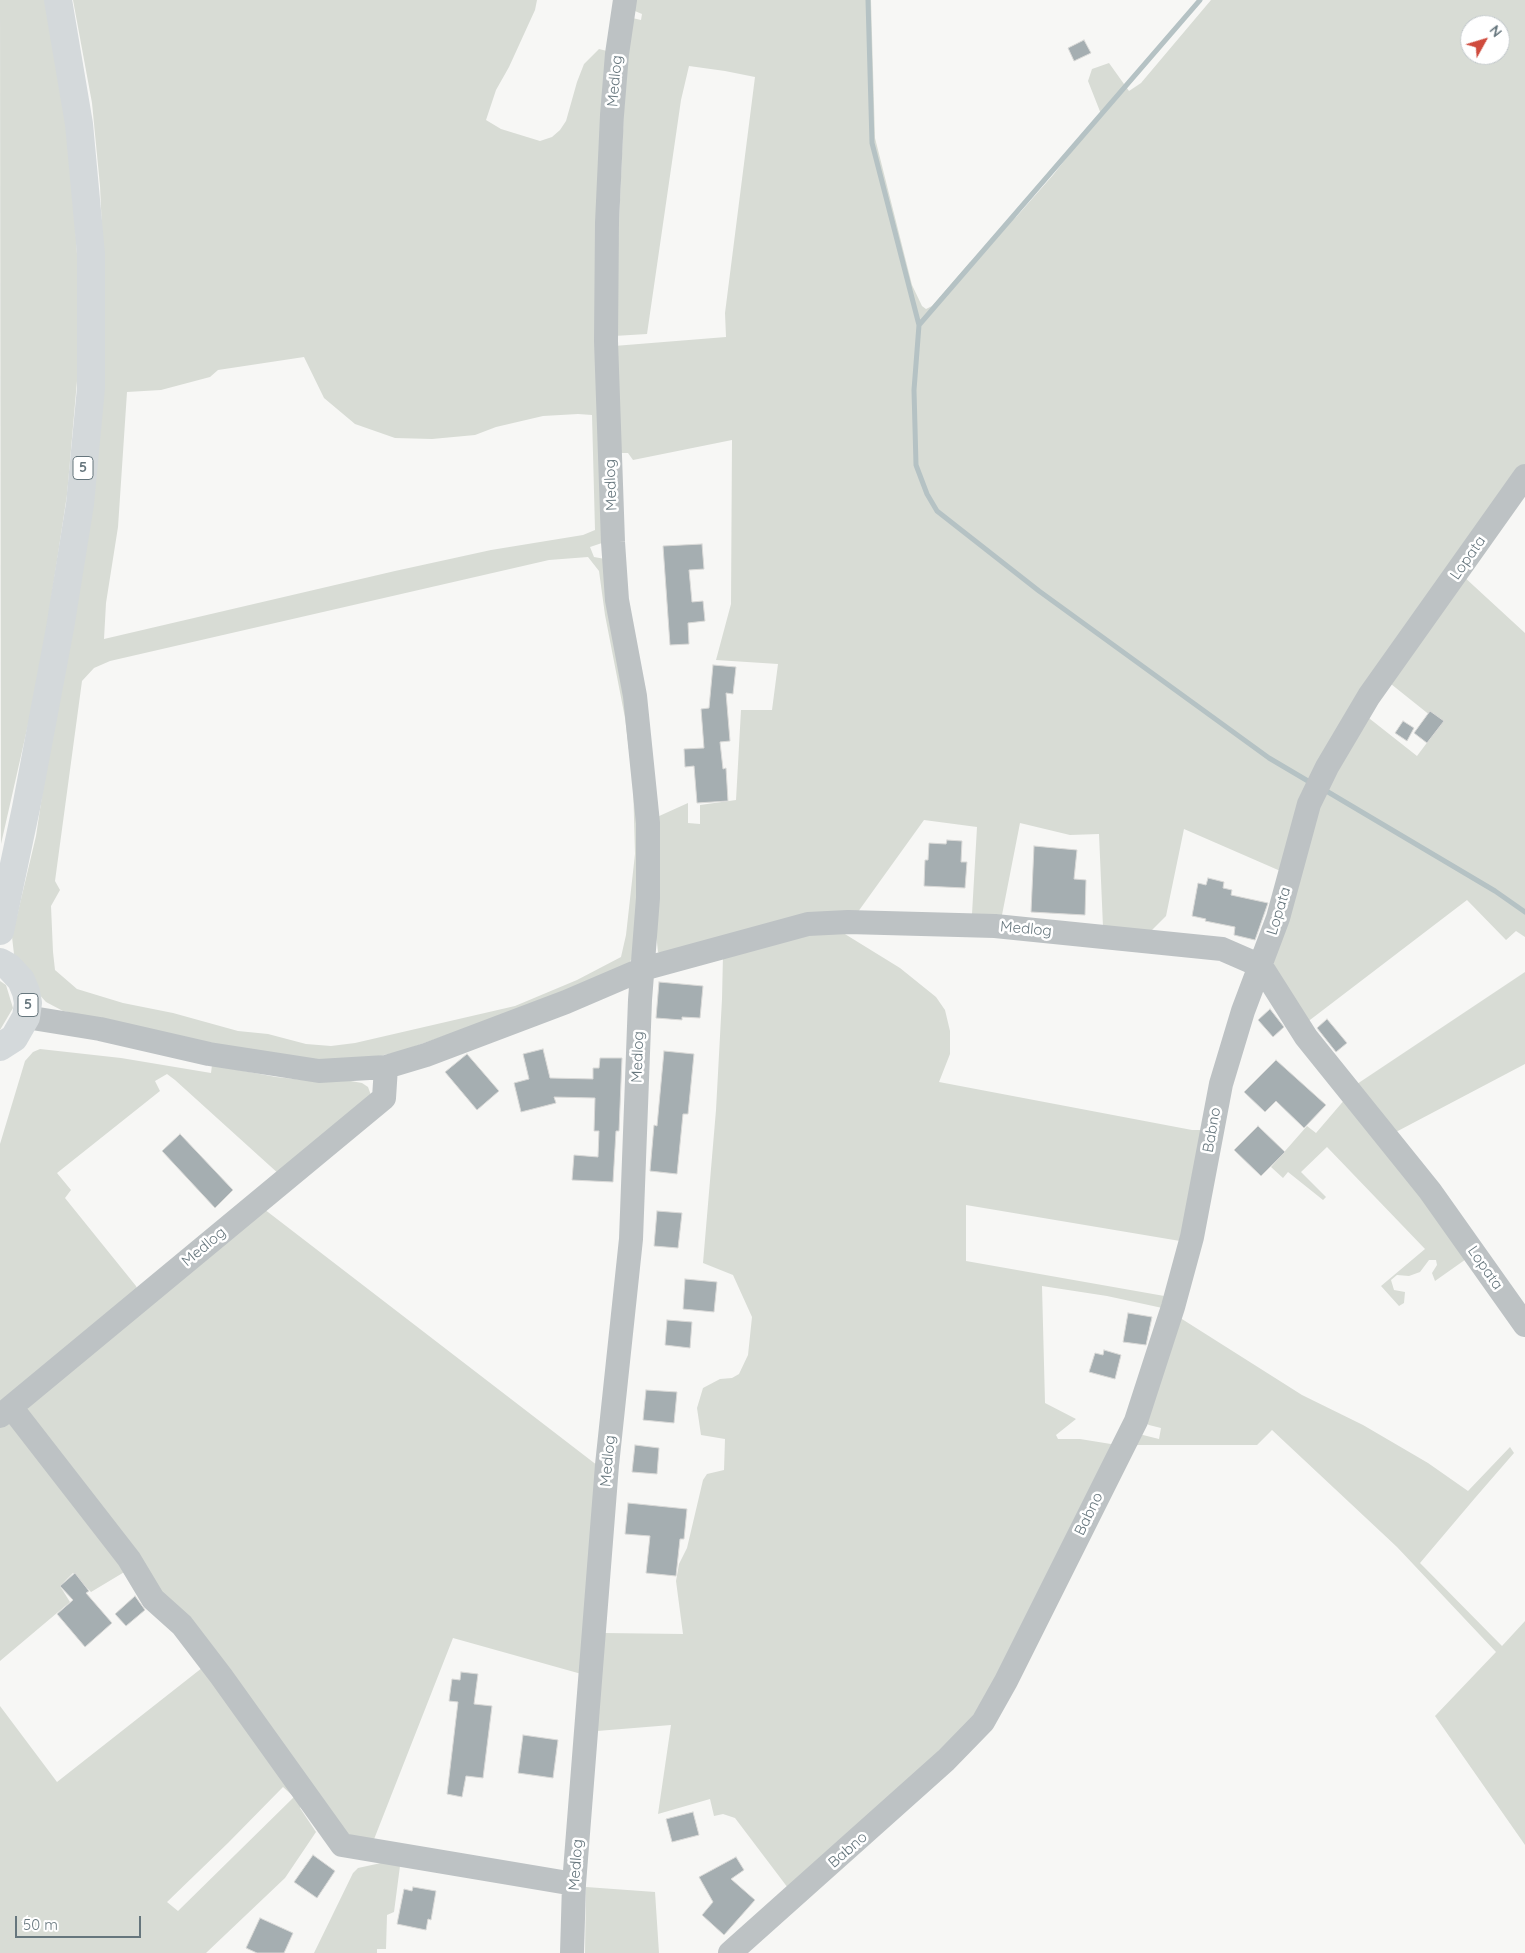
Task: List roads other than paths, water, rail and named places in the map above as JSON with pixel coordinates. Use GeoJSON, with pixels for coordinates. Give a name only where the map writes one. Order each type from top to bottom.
{"type":"FeatureCollection","features":[{"type":"Feature","properties":{"kind":"main road","name":"5"},"geometry":{"type":"LineString","coordinates":[[0,931],[26,808],[60,628],[80,504],[91,388],[90,245],[79,124],[58,0]]}},
{"type":"Feature","properties":{"kind":"main road","name":"5"},"geometry":{"type":"LineString","coordinates":[[0,962],[9,967],[21,980],[28,1003],[26,1017],[14,1038],[0,1047]]}},
{"type":"Feature","properties":{"kind":"street","name":"Medlog"},"geometry":{"type":"LineString","coordinates":[[572,1953],[574,1884],[607,1465],[630,1240],[640,1000],[648,898],[648,823],[634,696],[617,600],[613,542],[606,341],[607,223],[612,115],[617,54],[625,0]]}},
{"type":"Feature","properties":{"kind":"street","name":"Lopata"},"geometry":{"type":"LineString","coordinates":[[1525,476],[1444,591],[1391,662],[1350,726],[1327,767],[1309,804],[1278,918],[1261,966],[1306,1037],[1430,1191],[1525,1325]]}},
{"type":"Feature","properties":{"kind":"street","name":"Medlog"},"geometry":{"type":"LineString","coordinates":[[643,969],[808,924],[848,922],[995,926],[1147,940],[1222,949],[1261,966]]}},
{"type":"Feature","properties":{"kind":"street","name":"Babno"},"geometry":{"type":"LineString","coordinates":[[730,1953],[946,1760],[983,1722],[1006,1681],[1136,1421],[1173,1307],[1192,1236],[1220,1084],[1243,1011],[1261,966]]}},
{"type":"Feature","properties":{"kind":"street"},"geometry":{"type":"LineString","coordinates":[[26,1017],[100,1029],[209,1054],[310,1069],[386,1067],[426,1055],[558,1005],[643,969]]}},
{"type":"Feature","properties":{"kind":"street","name":"Medlog"},"geometry":{"type":"LineString","coordinates":[[5,1411],[384,1098],[386,1067]]}},
{"type":"Feature","properties":{"kind":"street"},"geometry":{"type":"LineString","coordinates":[[5,1411],[129,1560],[153,1599],[182,1625],[221,1676],[342,1845],[574,1884]]}},
{"type":"Feature","properties":{"kind":"waterway"},"geometry":{"type":"LineString","coordinates":[[868,0],[872,143],[919,325],[914,390],[916,465],[927,494],[937,511],[1039,591],[1269,758],[1313,784]]}},
{"type":"Feature","properties":{"kind":"waterway"},"geometry":{"type":"LineString","coordinates":[[919,325],[1200,0]]}},
{"type":"Feature","properties":{"kind":"waterway"},"geometry":{"type":"LineString","coordinates":[[1323,789],[1495,891],[1525,912]]}}]}
